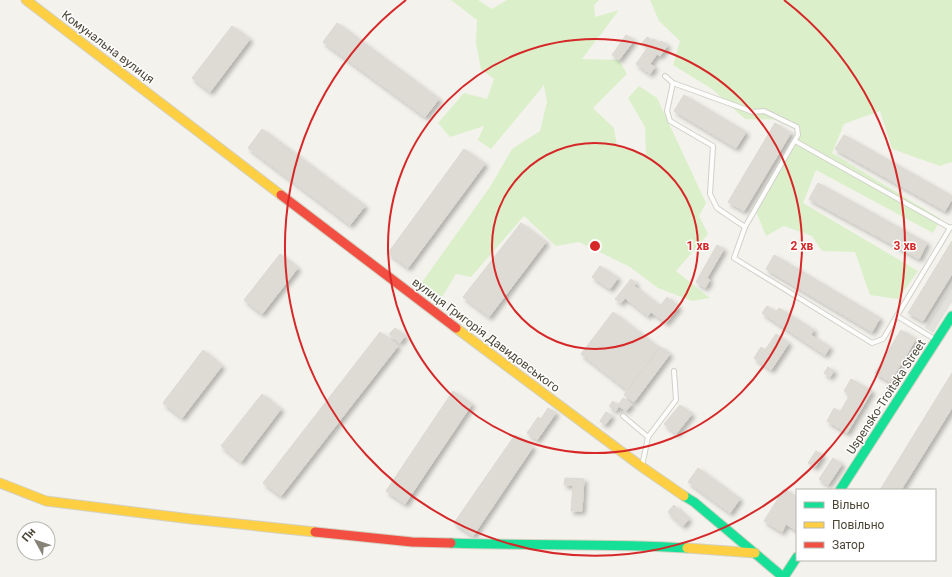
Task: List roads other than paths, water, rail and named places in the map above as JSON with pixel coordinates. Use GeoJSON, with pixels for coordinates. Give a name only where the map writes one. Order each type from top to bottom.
{"type":"FeatureCollection","features":[{"type":"Feature","properties":{"kind":"street","name":"Комунальна вулиця"},"geometry":{"type":"LineString","coordinates":[[26,0],[175,113]]}},
{"type":"Feature","properties":{"kind":"street","name":"вулиця Григорія Давидовського"},"geometry":{"type":"LineString","coordinates":[[175,113],[411,294],[642,467],[694,502],[783,577]]}},
{"type":"Feature","properties":{"kind":"street","name":"Uspensko-Troitska Street"},"geometry":{"type":"LineString","coordinates":[[841,489],[952,316]]}},
{"type":"Feature","properties":{"kind":"street"},"geometry":{"type":"LineString","coordinates":[[0,483],[46,501],[191,519],[412,542],[498,545],[642,545],[755,553]]}},
{"type":"Feature","properties":{"kind":"street"},"geometry":{"type":"LineString","coordinates":[[783,577],[796,558]]}},
{"type":"Feature","properties":{"kind":"lane"},"geometry":{"type":"LineString","coordinates":[[665,76],[673,83],[753,112],[764,111],[797,128],[798,135],[745,227],[734,258],[872,343],[883,339],[951,228],[795,141]]}},
{"type":"Feature","properties":{"kind":"lane"},"geometry":{"type":"LineString","coordinates":[[673,83],[666,111],[670,121],[713,146],[710,194],[717,208],[745,227]]}},
{"type":"Feature","properties":{"kind":"lane"},"geometry":{"type":"LineString","coordinates":[[897,316],[937,341]]}},
{"type":"Feature","properties":{"kind":"lane"},"geometry":{"type":"LineString","coordinates":[[642,467],[648,437],[676,400],[674,371]]}},
{"type":"Feature","properties":{"kind":"lane"},"geometry":{"type":"LineString","coordinates":[[623,416],[648,437]]}}]}
